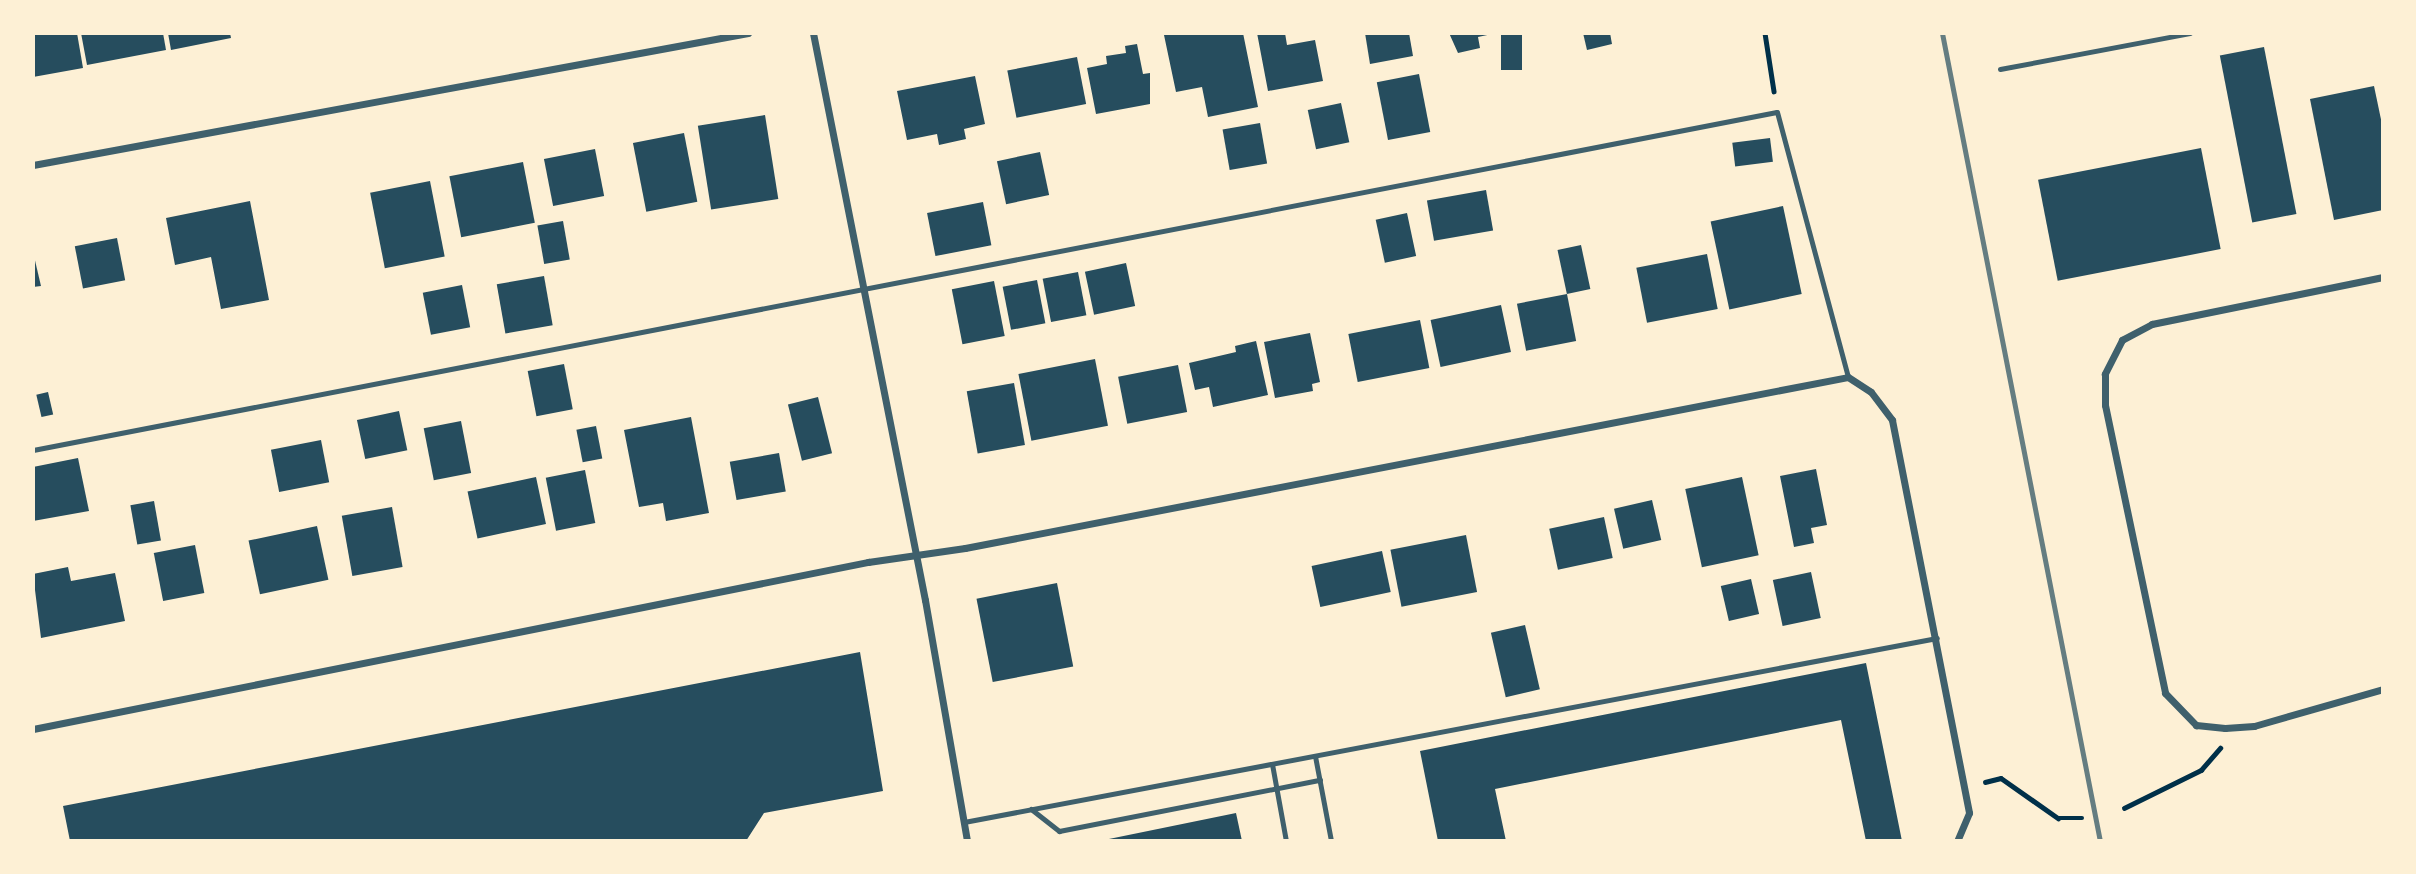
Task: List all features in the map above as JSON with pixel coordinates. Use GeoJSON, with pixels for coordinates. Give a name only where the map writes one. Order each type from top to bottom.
{"type":"FeatureCollection","features":[{"type":"Feature","properties":{"kind":"street"},"geometry":{"type":"LineString","coordinates":[[33,165],[748,33]]}},
{"type":"Feature","properties":{"kind":"street"},"geometry":{"type":"LineString","coordinates":[[813,33],[917,556],[967,841]]}},
{"type":"Feature","properties":{"kind":"street"},"geometry":{"type":"LineString","coordinates":[[2383,277],[2152,324],[2122,340],[2105,374],[2105,405],[2165,693],[2196,725],[2225,729],[2254,726],[2383,689]]}},
{"type":"Feature","properties":{"kind":"street"},"geometry":{"type":"LineString","coordinates":[[33,729],[868,562],[917,556],[1848,377],[1871,392],[1892,419],[1937,638],[1969,813],[1957,841]]}},
{"type":"Feature","properties":{"kind":"lane"},"geometry":{"type":"LineString","coordinates":[[2000,69],[2190,33]]}},
{"type":"Feature","properties":{"kind":"lane"},"geometry":{"type":"LineString","coordinates":[[33,450],[1777,111],[1848,377]]}},
{"type":"Feature","properties":{"kind":"lane"},"geometry":{"type":"LineString","coordinates":[[964,822],[1937,638]]}},
{"type":"Feature","properties":{"kind":"lane"},"geometry":{"type":"LineString","coordinates":[[1315,756],[1331,841]]}},
{"type":"Feature","properties":{"kind":"lane"},"geometry":{"type":"LineString","coordinates":[[1272,764],[1286,841]]}},
{"type":"Feature","properties":{"kind":"lane"},"geometry":{"type":"LineString","coordinates":[[1031,810],[1059,831],[1320,780]]}},
{"type":"Feature","properties":{"kind":"path"},"geometry":{"type":"LineString","coordinates":[[1765,33],[1777,111]]}},
{"type":"Feature","properties":{"kind":"path"},"geometry":{"type":"LineString","coordinates":[[2124,808],[2201,770],[2218,752],[2225,729]]}},
{"type":"Feature","properties":{"kind":"path"},"geometry":{"type":"LineString","coordinates":[[1964,787],[2001,778],[2057,818],[2082,818]]}},
{"type":"Feature","properties":{"kind":"building"},"geometry":{"type":"Polygon","coordinates":[[[33,33],[77,33],[83,68],[33,77],[33,33]]]}},
{"type":"Feature","properties":{"kind":"building"},"geometry":{"type":"Polygon","coordinates":[[[81,33],[163,33],[166,50],[87,65],[81,33]]]}},
{"type":"Feature","properties":{"kind":"building"},"geometry":{"type":"Polygon","coordinates":[[[168,33],[230,33],[231,38],[171,50],[168,33]]]}},
{"type":"Feature","properties":{"kind":"building"},"geometry":{"type":"Polygon","coordinates":[[[1243,33],[1258,107],[1208,117],[1202,87],[1176,92],[1164,35],[1243,33]]]}},
{"type":"Feature","properties":{"kind":"building"},"geometry":{"type":"Polygon","coordinates":[[[1257,33],[1285,33],[1287,45],[1315,40],[1323,81],[1268,91],[1257,33]]]}},
{"type":"Feature","properties":{"kind":"building"},"geometry":{"type":"Polygon","coordinates":[[[1365,33],[1409,33],[1413,56],[1370,64],[1365,33]]]}},
{"type":"Feature","properties":{"kind":"building"},"geometry":{"type":"Polygon","coordinates":[[[1449,33],[1492,34],[1478,37],[1480,48],[1458,53],[1449,33]]]}},
{"type":"Feature","properties":{"kind":"building"},"geometry":{"type":"Polygon","coordinates":[[[1501,33],[1522,33],[1522,70],[1501,70],[1501,33]]]}},
{"type":"Feature","properties":{"kind":"building"},"geometry":{"type":"Polygon","coordinates":[[[1583,33],[1610,33],[1612,44],[1587,50],[1583,33]]]}},
{"type":"Feature","properties":{"kind":"building"},"geometry":{"type":"Polygon","coordinates":[[[1137,44],[1143,74],[1150,73],[1150,104],[1096,114],[1087,68],[1107,64],[1106,56],[1126,53],[1125,46],[1137,44]]]}},
{"type":"Feature","properties":{"kind":"building"},"geometry":{"type":"Polygon","coordinates":[[[2264,47],[2296,214],[2252,222],[2220,56],[2264,47]]]}},
{"type":"Feature","properties":{"kind":"building"},"geometry":{"type":"Polygon","coordinates":[[[1077,57],[1086,104],[1016,118],[1007,71],[1077,57]]]}},
{"type":"Feature","properties":{"kind":"building"},"geometry":{"type":"Polygon","coordinates":[[[1419,74],[1430,132],[1388,140],[1377,82],[1419,74]]]}},
{"type":"Feature","properties":{"kind":"building"},"geometry":{"type":"Polygon","coordinates":[[[975,76],[985,124],[964,129],[966,139],[939,145],[937,134],[907,140],[897,91],[975,76]]]}},
{"type":"Feature","properties":{"kind":"building"},"geometry":{"type":"Polygon","coordinates":[[[2374,86],[2383,129],[2383,210],[2334,220],[2310,99],[2374,86]]]}},
{"type":"Feature","properties":{"kind":"building"},"geometry":{"type":"Polygon","coordinates":[[[1341,103],[1349,142],[1316,149],[1308,110],[1341,103]]]}},
{"type":"Feature","properties":{"kind":"building"},"geometry":{"type":"Polygon","coordinates":[[[765,115],[778,199],[711,210],[698,126],[765,115]]]}},
{"type":"Feature","properties":{"kind":"building"},"geometry":{"type":"Polygon","coordinates":[[[1260,123],[1267,163],[1230,170],[1223,130],[1260,123]]]}},
{"type":"Feature","properties":{"kind":"building"},"geometry":{"type":"Polygon","coordinates":[[[684,133],[697,202],[646,212],[633,143],[684,133]]]}},
{"type":"Feature","properties":{"kind":"building"},"geometry":{"type":"Polygon","coordinates":[[[1770,138],[1773,162],[1735,166],[1732,143],[1770,138]]]}},
{"type":"Feature","properties":{"kind":"building"},"geometry":{"type":"Polygon","coordinates":[[[2201,148],[2221,249],[2058,281],[2038,180],[2201,148]]]}},
{"type":"Feature","properties":{"kind":"building"},"geometry":{"type":"Polygon","coordinates":[[[595,149],[604,196],[553,206],[544,159],[595,149]]]}},
{"type":"Feature","properties":{"kind":"building"},"geometry":{"type":"Polygon","coordinates":[[[1040,152],[1049,195],[1006,204],[997,161],[1040,152]]]}},
{"type":"Feature","properties":{"kind":"building"},"geometry":{"type":"Polygon","coordinates":[[[523,162],[535,223],[461,237],[449,176],[523,162]]]}},
{"type":"Feature","properties":{"kind":"building"},"geometry":{"type":"Polygon","coordinates":[[[430,181],[445,257],[385,268],[370,193],[430,181]]]}},
{"type":"Feature","properties":{"kind":"building"},"geometry":{"type":"Polygon","coordinates":[[[1486,190],[1493,230],[1434,241],[1427,200],[1486,190]]]}},
{"type":"Feature","properties":{"kind":"building"},"geometry":{"type":"Polygon","coordinates":[[[250,201],[269,300],[221,309],[211,257],[175,265],[166,218],[250,201]]]}},
{"type":"Feature","properties":{"kind":"building"},"geometry":{"type":"Polygon","coordinates":[[[983,202],[991,245],[935,256],[927,213],[983,202]]]}},
{"type":"Feature","properties":{"kind":"building"},"geometry":{"type":"Polygon","coordinates":[[[1783,206],[1802,294],[1729,309],[1711,221],[1783,206]]]}},
{"type":"Feature","properties":{"kind":"building"},"geometry":{"type":"Polygon","coordinates":[[[1407,213],[1416,256],[1385,263],[1376,220],[1407,213]]]}},
{"type":"Feature","properties":{"kind":"building"},"geometry":{"type":"Polygon","coordinates":[[[563,221],[570,259],[544,264],[537,226],[563,221]]]}},
{"type":"Feature","properties":{"kind":"building"},"geometry":{"type":"Polygon","coordinates":[[[117,238],[125,280],[83,288],[75,246],[117,238]]]}},
{"type":"Feature","properties":{"kind":"building"},"geometry":{"type":"Polygon","coordinates":[[[1581,245],[1590,289],[1567,294],[1558,250],[1581,245]]]}},
{"type":"Feature","properties":{"kind":"building"},"geometry":{"type":"Polygon","coordinates":[[[33,252],[41,286],[33,287],[33,252]]]}},
{"type":"Feature","properties":{"kind":"building"},"geometry":{"type":"Polygon","coordinates":[[[1707,254],[1718,309],[1647,323],[1636,268],[1707,254]]]}},
{"type":"Feature","properties":{"kind":"building"},"geometry":{"type":"Polygon","coordinates":[[[1126,263],[1135,306],[1094,315],[1085,272],[1126,263]]]}},
{"type":"Feature","properties":{"kind":"building"},"geometry":{"type":"Polygon","coordinates":[[[1078,272],[1086,315],[1051,322],[1043,279],[1078,272]]]}},
{"type":"Feature","properties":{"kind":"building"},"geometry":{"type":"Polygon","coordinates":[[[544,276],[553,325],[505,334],[497,284],[544,276]]]}},
{"type":"Feature","properties":{"kind":"building"},"geometry":{"type":"Polygon","coordinates":[[[1037,280],[1045,323],[1011,330],[1003,287],[1037,280]]]}},
{"type":"Feature","properties":{"kind":"building"},"geometry":{"type":"Polygon","coordinates":[[[994,281],[1005,336],[962,344],[952,289],[994,281]]]}},
{"type":"Feature","properties":{"kind":"building"},"geometry":{"type":"Polygon","coordinates":[[[462,285],[470,327],[431,335],[423,293],[462,285]]]}},
{"type":"Feature","properties":{"kind":"building"},"geometry":{"type":"Polygon","coordinates":[[[1567,294],[1576,341],[1526,351],[1517,304],[1567,294]]]}},
{"type":"Feature","properties":{"kind":"building"},"geometry":{"type":"Polygon","coordinates":[[[1501,305],[1511,352],[1441,367],[1431,320],[1501,305]]]}},
{"type":"Feature","properties":{"kind":"building"},"geometry":{"type":"Polygon","coordinates":[[[1420,320],[1429,368],[1358,382],[1348,334],[1420,320]]]}},
{"type":"Feature","properties":{"kind":"building"},"geometry":{"type":"Polygon","coordinates":[[[1310,333],[1320,382],[1312,384],[1313,391],[1275,398],[1264,342],[1310,333]]]}},
{"type":"Feature","properties":{"kind":"building"},"geometry":{"type":"Polygon","coordinates":[[[1256,341],[1268,395],[1213,407],[1209,387],[1195,390],[1189,363],[1236,352],[1235,346],[1256,341]]]}},
{"type":"Feature","properties":{"kind":"building"},"geometry":{"type":"Polygon","coordinates":[[[1095,359],[1108,426],[1031,441],[1018,374],[1095,359]]]}},
{"type":"Feature","properties":{"kind":"building"},"geometry":{"type":"Polygon","coordinates":[[[564,364],[573,409],[536,416],[528,371],[564,364]]]}},
{"type":"Feature","properties":{"kind":"building"},"geometry":{"type":"Polygon","coordinates":[[[1178,365],[1187,412],[1127,424],[1118,377],[1178,365]]]}},
{"type":"Feature","properties":{"kind":"building"},"geometry":{"type":"Polygon","coordinates":[[[1014,383],[1025,445],[978,453],[967,391],[1014,383]]]}},
{"type":"Feature","properties":{"kind":"building"},"geometry":{"type":"Polygon","coordinates":[[[48,392],[53,414],[41,417],[36,395],[48,392]]]}},
{"type":"Feature","properties":{"kind":"building"},"geometry":{"type":"Polygon","coordinates":[[[818,397],[832,453],[802,461],[788,404],[818,397]]]}},
{"type":"Feature","properties":{"kind":"building"},"geometry":{"type":"Polygon","coordinates":[[[399,411],[407,450],[365,459],[357,420],[399,411]]]}},
{"type":"Feature","properties":{"kind":"building"},"geometry":{"type":"Polygon","coordinates":[[[691,417],[709,513],[666,521],[663,503],[639,507],[624,430],[691,417]]]}},
{"type":"Feature","properties":{"kind":"building"},"geometry":{"type":"Polygon","coordinates":[[[461,421],[471,473],[434,480],[424,428],[461,421]]]}},
{"type":"Feature","properties":{"kind":"building"},"geometry":{"type":"Polygon","coordinates":[[[596,426],[602,458],[583,462],[576,430],[596,426]]]}},
{"type":"Feature","properties":{"kind":"building"},"geometry":{"type":"Polygon","coordinates":[[[321,440],[329,482],[279,492],[271,450],[321,440]]]}},
{"type":"Feature","properties":{"kind":"building"},"geometry":{"type":"Polygon","coordinates":[[[779,453],[786,491],[737,500],[730,462],[779,453]]]}},
{"type":"Feature","properties":{"kind":"building"},"geometry":{"type":"Polygon","coordinates":[[[78,458],[89,511],[33,521],[33,467],[78,458]]]}},
{"type":"Feature","properties":{"kind":"building"},"geometry":{"type":"Polygon","coordinates":[[[1816,469],[1827,525],[1811,528],[1814,543],[1794,547],[1780,476],[1816,469]]]}},
{"type":"Feature","properties":{"kind":"building"},"geometry":{"type":"Polygon","coordinates":[[[585,470],[595,523],[556,531],[546,478],[585,470]]]}},
{"type":"Feature","properties":{"kind":"building"},"geometry":{"type":"Polygon","coordinates":[[[536,477],[546,524],[478,539],[468,492],[536,477]]]}},
{"type":"Feature","properties":{"kind":"building"},"geometry":{"type":"Polygon","coordinates":[[[1742,477],[1759,555],[1702,567],[1685,489],[1742,477]]]}},
{"type":"Feature","properties":{"kind":"building"},"geometry":{"type":"Polygon","coordinates":[[[1652,500],[1661,540],[1623,549],[1614,509],[1652,500]]]}},
{"type":"Feature","properties":{"kind":"building"},"geometry":{"type":"Polygon","coordinates":[[[154,501],[161,540],[137,545],[130,505],[154,501]]]}},
{"type":"Feature","properties":{"kind":"building"},"geometry":{"type":"Polygon","coordinates":[[[392,507],[403,567],[352,576],[342,516],[392,507]]]}},
{"type":"Feature","properties":{"kind":"building"},"geometry":{"type":"Polygon","coordinates":[[[1604,517],[1613,558],[1558,570],[1549,529],[1604,517]]]}},
{"type":"Feature","properties":{"kind":"building"},"geometry":{"type":"Polygon","coordinates":[[[317,526],[328,580],[260,594],[249,541],[317,526]]]}},
{"type":"Feature","properties":{"kind":"building"},"geometry":{"type":"Polygon","coordinates":[[[1466,535],[1477,592],[1401,607],[1390,550],[1466,535]]]}},
{"type":"Feature","properties":{"kind":"building"},"geometry":{"type":"Polygon","coordinates":[[[195,545],[204,593],[163,601],[154,553],[195,545]]]}},
{"type":"Feature","properties":{"kind":"building"},"geometry":{"type":"Polygon","coordinates":[[[1382,551],[1391,592],[1320,607],[1312,566],[1382,551]]]}},
{"type":"Feature","properties":{"kind":"building"},"geometry":{"type":"Polygon","coordinates":[[[68,567],[71,581],[115,573],[125,621],[41,638],[33,574],[68,567]]]}},
{"type":"Feature","properties":{"kind":"building"},"geometry":{"type":"Polygon","coordinates":[[[1811,572],[1821,618],[1783,626],[1773,580],[1811,572]]]}},
{"type":"Feature","properties":{"kind":"building"},"geometry":{"type":"Polygon","coordinates":[[[1751,579],[1759,614],[1729,621],[1721,586],[1751,579]]]}},
{"type":"Feature","properties":{"kind":"building"},"geometry":{"type":"Polygon","coordinates":[[[1057,583],[1073,666],[993,682],[977,599],[1057,583]]]}},
{"type":"Feature","properties":{"kind":"building"},"geometry":{"type":"Polygon","coordinates":[[[1525,625],[1540,689],[1506,697],[1491,633],[1525,625]]]}},
{"type":"Feature","properties":{"kind":"building"},"geometry":{"type":"Polygon","coordinates":[[[860,652],[883,791],[764,813],[746,841],[70,841],[63,806],[860,652]]]}},
{"type":"Feature","properties":{"kind":"building"},"geometry":{"type":"Polygon","coordinates":[[[1866,663],[1902,841],[1866,841],[1841,720],[1495,789],[1506,841],[1438,841],[1420,751],[1866,663]]]}},
{"type":"Feature","properties":{"kind":"building"},"geometry":{"type":"Polygon","coordinates":[[[1236,813],[1242,841],[1104,841],[1104,840],[1236,813]]]}},
{"type":"Feature","properties":{"kind":"railway"},"geometry":{"type":"LineString","coordinates":[[1942,33],[2100,841]]}}]}
